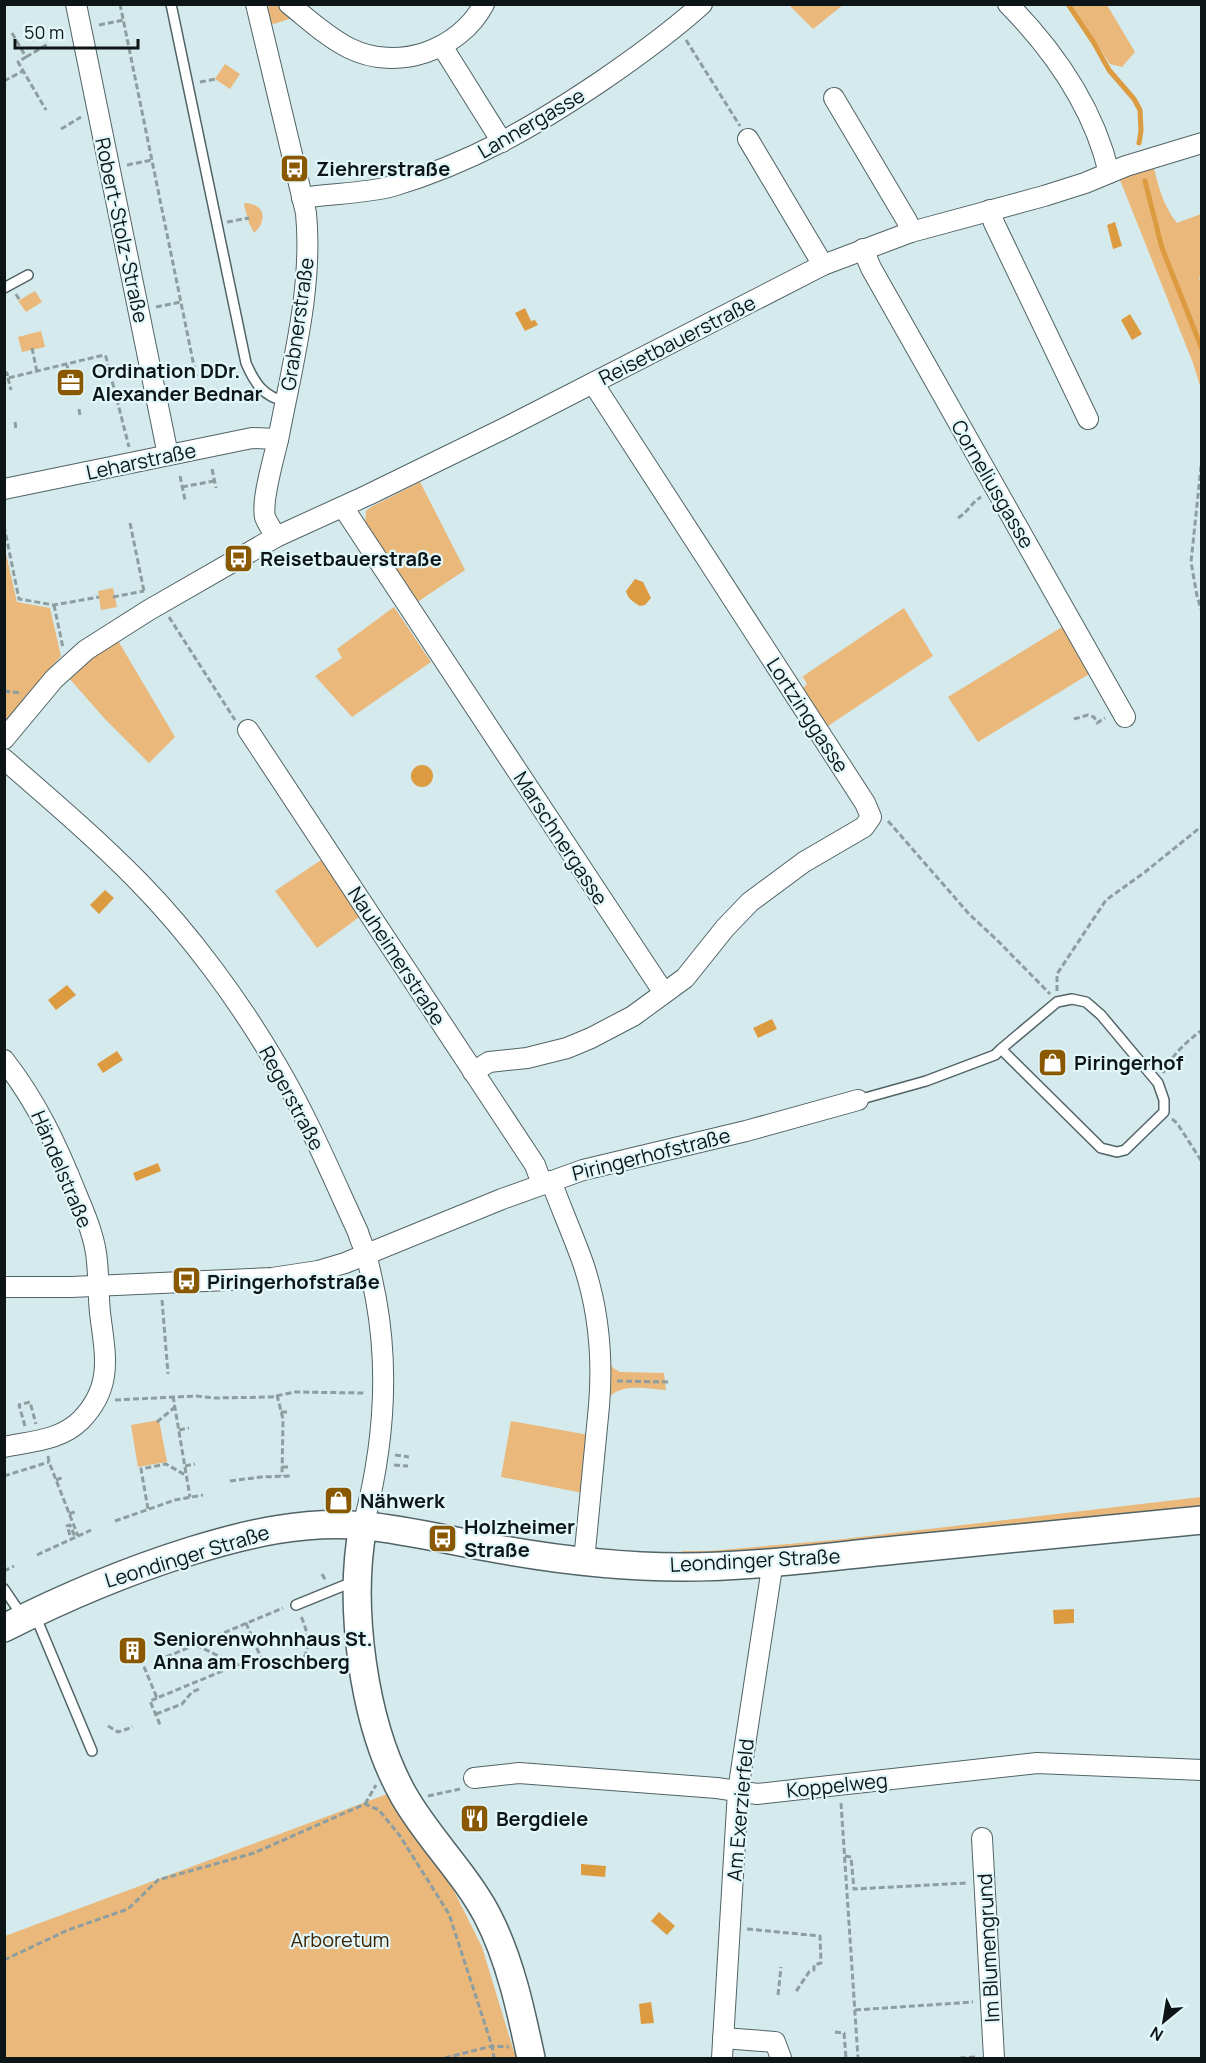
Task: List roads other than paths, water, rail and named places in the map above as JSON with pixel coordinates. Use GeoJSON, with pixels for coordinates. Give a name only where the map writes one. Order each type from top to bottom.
{"type":"FeatureCollection","features":[{"type":"Feature","properties":{"kind":"street","name":"Robert-Stolz-Straße"},"geometry":{"type":"LineString","coordinates":[[76,4],[168,455]]}},
{"type":"Feature","properties":{"kind":"street","name":"Grabnerstraße"},"geometry":{"type":"LineString","coordinates":[[256,4],[302,198],[308,238],[307,280],[286,401],[266,497],[265,517],[276,537]]}},
{"type":"Feature","properties":{"kind":"street"},"geometry":{"type":"LineString","coordinates":[[289,4],[333,39],[360,53],[378,57],[404,58],[426,53],[442,46],[467,27],[477,17],[484,4]]}},
{"type":"Feature","properties":{"kind":"street","name":"Lannergasse"},"geometry":{"type":"LineString","coordinates":[[302,198],[376,190],[392,186],[445,169],[502,142],[568,103],[637,57],[702,4]]}},
{"type":"Feature","properties":{"kind":"street"},"geometry":{"type":"LineString","coordinates":[[1008,4],[1058,64],[1075,92],[1099,137],[1109,173]]}},
{"type":"Feature","properties":{"kind":"street"},"geometry":{"type":"LineString","coordinates":[[442,46],[502,142]]}},
{"type":"Feature","properties":{"kind":"street"},"geometry":{"type":"LineString","coordinates":[[834,98],[907,221],[911,232]]}},
{"type":"Feature","properties":{"kind":"street"},"geometry":{"type":"LineString","coordinates":[[748,139],[823,265]]}},
{"type":"Feature","properties":{"kind":"street","name":"Reisetbauerstraße"},"geometry":{"type":"LineString","coordinates":[[4,739],[54,679],[86,650],[154,606],[276,537],[343,507],[593,383],[823,265],[911,232],[1084,183],[1202,143]]}},
{"type":"Feature","properties":{"kind":"street"},"geometry":{"type":"LineString","coordinates":[[990,210],[994,223],[1088,419]]}},
{"type":"Feature","properties":{"kind":"street","name":"Corneliusgasse"},"geometry":{"type":"LineString","coordinates":[[863,249],[996,489],[1115,718]]}},
{"type":"Feature","properties":{"kind":"street","name":"Lortzinggasse"},"geometry":{"type":"LineString","coordinates":[[593,383],[865,803],[871,817],[864,828],[804,862],[750,902],[725,928],[692,970],[664,993]]}},
{"type":"Feature","properties":{"kind":"street","name":"Leharstraße"},"geometry":{"type":"LineString","coordinates":[[4,489],[252,438],[278,439]]}},
{"type":"Feature","properties":{"kind":"street","name":"Marschnergasse"},"geometry":{"type":"LineString","coordinates":[[343,507],[664,993]]}},
{"type":"Feature","properties":{"kind":"street","name":"Nauheimerstraße"},"geometry":{"type":"LineString","coordinates":[[243,727],[546,1182],[584,1266],[600,1341],[601,1380],[584,1561]]}},
{"type":"Feature","properties":{"kind":"street","name":"Regerstraße"},"geometry":{"type":"LineString","coordinates":[[4,759],[141,884],[172,918],[248,1020],[298,1104],[358,1233],[366,1254],[378,1310],[384,1377],[381,1439],[373,1491],[363,1526]]}},
{"type":"Feature","properties":{"kind":"street"},"geometry":{"type":"LineString","coordinates":[[473,1072],[489,1062],[549,1054],[591,1038],[633,1016],[664,993]]}},
{"type":"Feature","properties":{"kind":"street","name":"Händelstraße"},"geometry":{"type":"LineString","coordinates":[[4,1060],[37,1108],[57,1145],[85,1215],[96,1251],[106,1361],[104,1379],[92,1406],[66,1432],[46,1439],[4,1447]]}},
{"type":"Feature","properties":{"kind":"street","name":"Piringerhofstraße"},"geometry":{"type":"LineString","coordinates":[[4,1287],[71,1287],[294,1276],[318,1271],[546,1182],[609,1163],[746,1131],[858,1100]]}},
{"type":"Feature","properties":{"kind":"street","name":"Leondinger Straße"},"geometry":{"type":"LineString","coordinates":[[21,1619],[128,1571],[244,1535],[270,1529],[311,1525],[363,1526],[400,1530],[488,1547],[584,1561],[679,1567],[769,1563],[1202,1520]]}},
{"type":"Feature","properties":{"kind":"street"},"geometry":{"type":"LineString","coordinates":[[363,1526],[359,1549],[358,1579],[364,1668],[369,1702],[378,1735],[404,1795],[470,1886],[488,1917],[502,1949],[529,2051]]}},
{"type":"Feature","properties":{"kind":"street","name":"Am Exerzierfeld"},"geometry":{"type":"LineString","coordinates":[[722,2058],[738,1791],[771,1574],[769,1563]]}},
{"type":"Feature","properties":{"kind":"street","name":"Koppelweg"},"geometry":{"type":"LineString","coordinates":[[474,1778],[519,1773],[758,1794],[1037,1763],[1202,1770]]}},
{"type":"Feature","properties":{"kind":"street","name":"Im Blumengrund"},"geometry":{"type":"LineString","coordinates":[[982,1838],[979,1858],[984,1882],[984,1977],[991,2001],[994,2058]]}},
{"type":"Feature","properties":{"kind":"street"},"geometry":{"type":"LineString","coordinates":[[723,2038],[776,2042],[781,2058]]}},
{"type":"Feature","properties":{"kind":"lane"},"geometry":{"type":"LineString","coordinates":[[171,4],[246,363],[264,392],[273,398],[286,401]]}},
{"type":"Feature","properties":{"kind":"lane"},"geometry":{"type":"LineString","coordinates":[[4,288],[28,275]]}},
{"type":"Feature","properties":{"kind":"lane"},"geometry":{"type":"LineString","coordinates":[[858,1100],[926,1081],[995,1055],[1001,1049],[1057,1002],[1072,999],[1086,1002],[1101,1015],[1158,1083],[1164,1100],[1164,1112],[1125,1149],[1108,1151],[1101,1148],[1001,1049]]}},
{"type":"Feature","properties":{"kind":"lane"},"geometry":{"type":"LineString","coordinates":[[296,1605],[358,1579]]}},
{"type":"Feature","properties":{"kind":"lane"},"geometry":{"type":"LineString","coordinates":[[4,1589],[92,1751]]}},
{"type":"Feature","properties":{"kind":"waterway"},"geometry":{"type":"LineString","coordinates":[[1068,4],[1109,70],[1134,99],[1140,110],[1139,143]]}},
{"type":"Feature","properties":{"kind":"waterway"},"geometry":{"type":"LineString","coordinates":[[1145,181],[1162,248],[1202,349]]}},
{"type":"Feature","properties":{"kind":"place","name":"Ziehrerstraße"},"geometry":{"type":"Point","coordinates":[295,168]}},
{"type":"Feature","properties":{"kind":"place","name":"Ordination DDr. Alexander Bednar"},"geometry":{"type":"Point","coordinates":[71,382]}},
{"type":"Feature","properties":{"kind":"place","name":"Reisetbauerstraße"},"geometry":{"type":"Point","coordinates":[239,558]}},
{"type":"Feature","properties":{"kind":"place","name":"Piringerhof"},"geometry":{"type":"Point","coordinates":[1053,1062]}},
{"type":"Feature","properties":{"kind":"place","name":"Piringerhofstraße"},"geometry":{"type":"Point","coordinates":[186,1281]}},
{"type":"Feature","properties":{"kind":"place","name":"Nähwerk"},"geometry":{"type":"Point","coordinates":[339,1500]}},
{"type":"Feature","properties":{"kind":"place","name":"Holzheimer Straße"},"geometry":{"type":"Point","coordinates":[443,1538]}},
{"type":"Feature","properties":{"kind":"place","name":"Seniorenwohnhaus St. Anna am Froschberg"},"geometry":{"type":"Point","coordinates":[132,1650]}},
{"type":"Feature","properties":{"kind":"place","name":"Bergdiele"},"geometry":{"type":"Point","coordinates":[475,1818]}},
{"type":"Feature","properties":{"kind":"park label","name":"Arboretum"},"geometry":{"type":"Point","coordinates":[340,1939]}}]}
